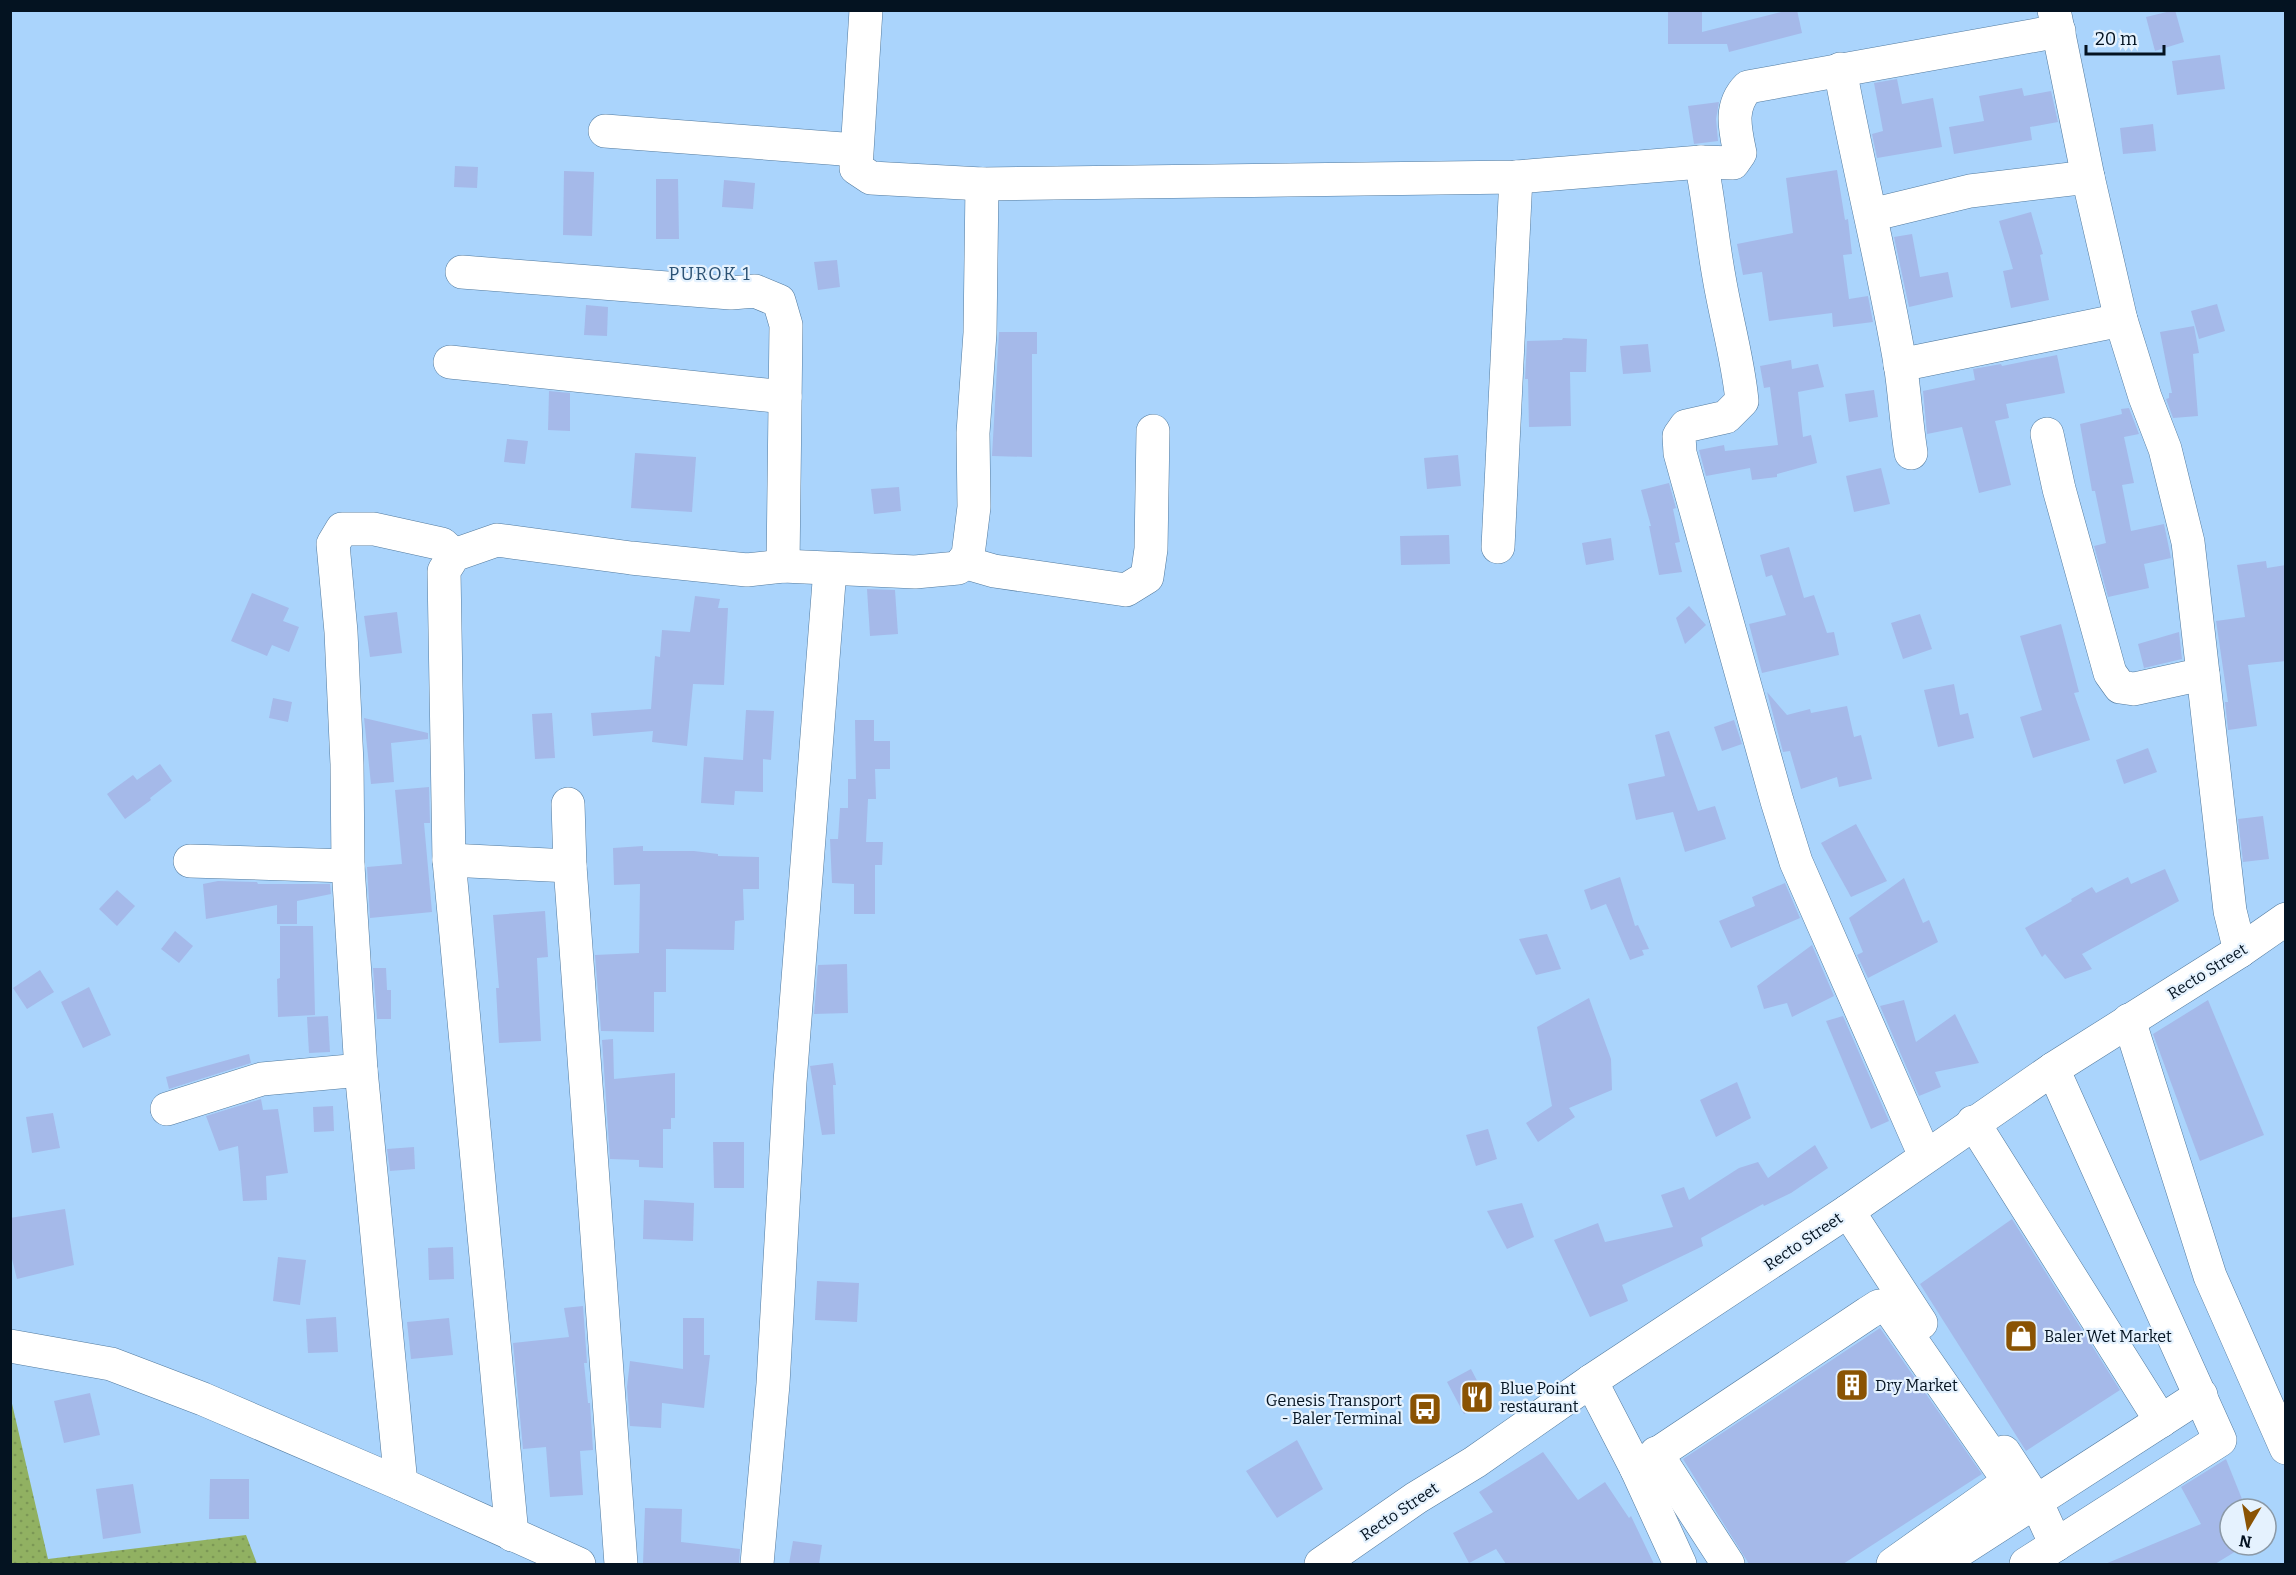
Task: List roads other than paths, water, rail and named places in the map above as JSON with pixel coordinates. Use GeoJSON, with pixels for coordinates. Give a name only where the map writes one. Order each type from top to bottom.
{"type":"FeatureCollection","features":[{"type":"Feature","properties":{"kind":"street"},"geometry":{"type":"LineString","coordinates":[[866,10],[856,168],[871,178],[982,184],[1516,177],[1701,162],[1733,163],[1740,153],[1734,124],[1735,110],[1739,96],[1748,87],[1840,69],[2006,42],[2056,21],[2088,177],[2121,320],[2145,397],[2165,449],[2188,542],[2230,911],[2240,951]]}},
{"type":"Feature","properties":{"kind":"street"},"geometry":{"type":"LineString","coordinates":[[1840,69],[1900,365],[1911,453]]}},
{"type":"Feature","properties":{"kind":"street"},"geometry":{"type":"LineString","coordinates":[[605,131],[856,150]]}},
{"type":"Feature","properties":{"kind":"street"},"geometry":{"type":"LineString","coordinates":[[1701,162],[1712,241],[1727,326],[1739,372],[1742,401],[1726,417],[1686,426],[1679,436],[1680,453],[1796,862],[1925,1156]]}},
{"type":"Feature","properties":{"kind":"street"},"geometry":{"type":"LineString","coordinates":[[1498,548],[1516,177]]}},
{"type":"Feature","properties":{"kind":"street"},"geometry":{"type":"LineString","coordinates":[[1871,215],[1970,191],[2088,177]]}},
{"type":"Feature","properties":{"kind":"street"},"geometry":{"type":"LineString","coordinates":[[512,1535],[449,860],[444,571],[454,555],[497,540],[631,558],[747,570],[783,566],[915,572],[958,568],[968,555],[974,507],[973,433],[980,333],[982,184]]}},
{"type":"Feature","properties":{"kind":"street"},"geometry":{"type":"LineString","coordinates":[[462,272],[731,293],[755,291],[779,301],[786,325],[783,566]]}},
{"type":"Feature","properties":{"kind":"street"},"geometry":{"type":"LineString","coordinates":[[1900,365],[2121,320]]}},
{"type":"Feature","properties":{"kind":"street"},"geometry":{"type":"LineString","coordinates":[[450,362],[785,397]]}},
{"type":"Feature","properties":{"kind":"street"},"geometry":{"type":"LineString","coordinates":[[963,562],[994,571],[1126,590],[1147,577],[1151,549],[1153,431]]}},
{"type":"Feature","properties":{"kind":"street"},"geometry":{"type":"LineString","coordinates":[[2046,434],[2110,673],[2120,687],[2134,689],[2203,674]]}},
{"type":"Feature","properties":{"kind":"street"},"geometry":{"type":"LineString","coordinates":[[401,1484],[361,1070],[348,866],[347,764],[341,632],[333,544],[342,529],[374,529],[442,544],[454,555]]}},
{"type":"Feature","properties":{"kind":"street"},"geometry":{"type":"LineString","coordinates":[[757,1564],[773,1384],[790,1082],[830,569]]}},
{"type":"Feature","properties":{"kind":"street"},"geometry":{"type":"LineString","coordinates":[[568,804],[570,866],[621,1564]]}},
{"type":"Feature","properties":{"kind":"street"},"geometry":{"type":"LineString","coordinates":[[449,860],[570,866]]}},
{"type":"Feature","properties":{"kind":"street"},"geometry":{"type":"LineString","coordinates":[[190,861],[348,866]]}},
{"type":"Feature","properties":{"kind":"street","name":"Recto Street"},"geometry":{"type":"LineString","coordinates":[[1321,1564],[1848,1211],[2053,1069],[2240,951],[2286,919]]}},
{"type":"Feature","properties":{"kind":"street"},"geometry":{"type":"LineString","coordinates":[[2129,1020],[2210,1276],[2286,1448]]}},
{"type":"Feature","properties":{"kind":"street"},"geometry":{"type":"LineString","coordinates":[[2026,1564],[2220,1440],[2053,1069]]}},
{"type":"Feature","properties":{"kind":"street"},"geometry":{"type":"LineString","coordinates":[[167,1109],[262,1079],[361,1070]]}},
{"type":"Feature","properties":{"kind":"street"},"geometry":{"type":"LineString","coordinates":[[1974,1122],[2161,1421]]}},
{"type":"Feature","properties":{"kind":"street"},"geometry":{"type":"LineString","coordinates":[[1848,1211],[2036,1501],[2056,1545]]}},
{"type":"Feature","properties":{"kind":"street"},"geometry":{"type":"LineString","coordinates":[[1646,1460],[1879,1306],[1889,1308],[2006,1480],[2000,1488],[1893,1564]]}},
{"type":"Feature","properties":{"kind":"street"},"geometry":{"type":"LineString","coordinates":[[11,1344],[111,1364],[203,1399],[579,1564]]}},
{"type":"Feature","properties":{"kind":"street"},"geometry":{"type":"LineString","coordinates":[[1592,1381],[1646,1460],[1728,1564]]}},
{"type":"Feature","properties":{"kind":"street"},"geometry":{"type":"LineString","coordinates":[[1939,1564],[2201,1395]]}},
{"type":"Feature","properties":{"kind":"street"},"geometry":{"type":"LineString","coordinates":[[1646,1460],[1680,1564]]}},
{"type":"Feature","properties":{"kind":"place","name":"Baler Wet Market"},"geometry":{"type":"Point","coordinates":[2021,1336]}},
{"type":"Feature","properties":{"kind":"place","name":"Dry Market"},"geometry":{"type":"Point","coordinates":[1852,1385]}},
{"type":"Feature","properties":{"kind":"place","name":"Blue Point restaurant"},"geometry":{"type":"Point","coordinates":[1477,1397]}},
{"type":"Feature","properties":{"kind":"place","name":"Genesis Transport - Baler Terminal"},"geometry":{"type":"Point","coordinates":[1425,1409]}},
{"type":"Feature","properties":{"kind":"district","name":"PUROK 1"},"geometry":{"type":"Point","coordinates":[710,274]}}]}
